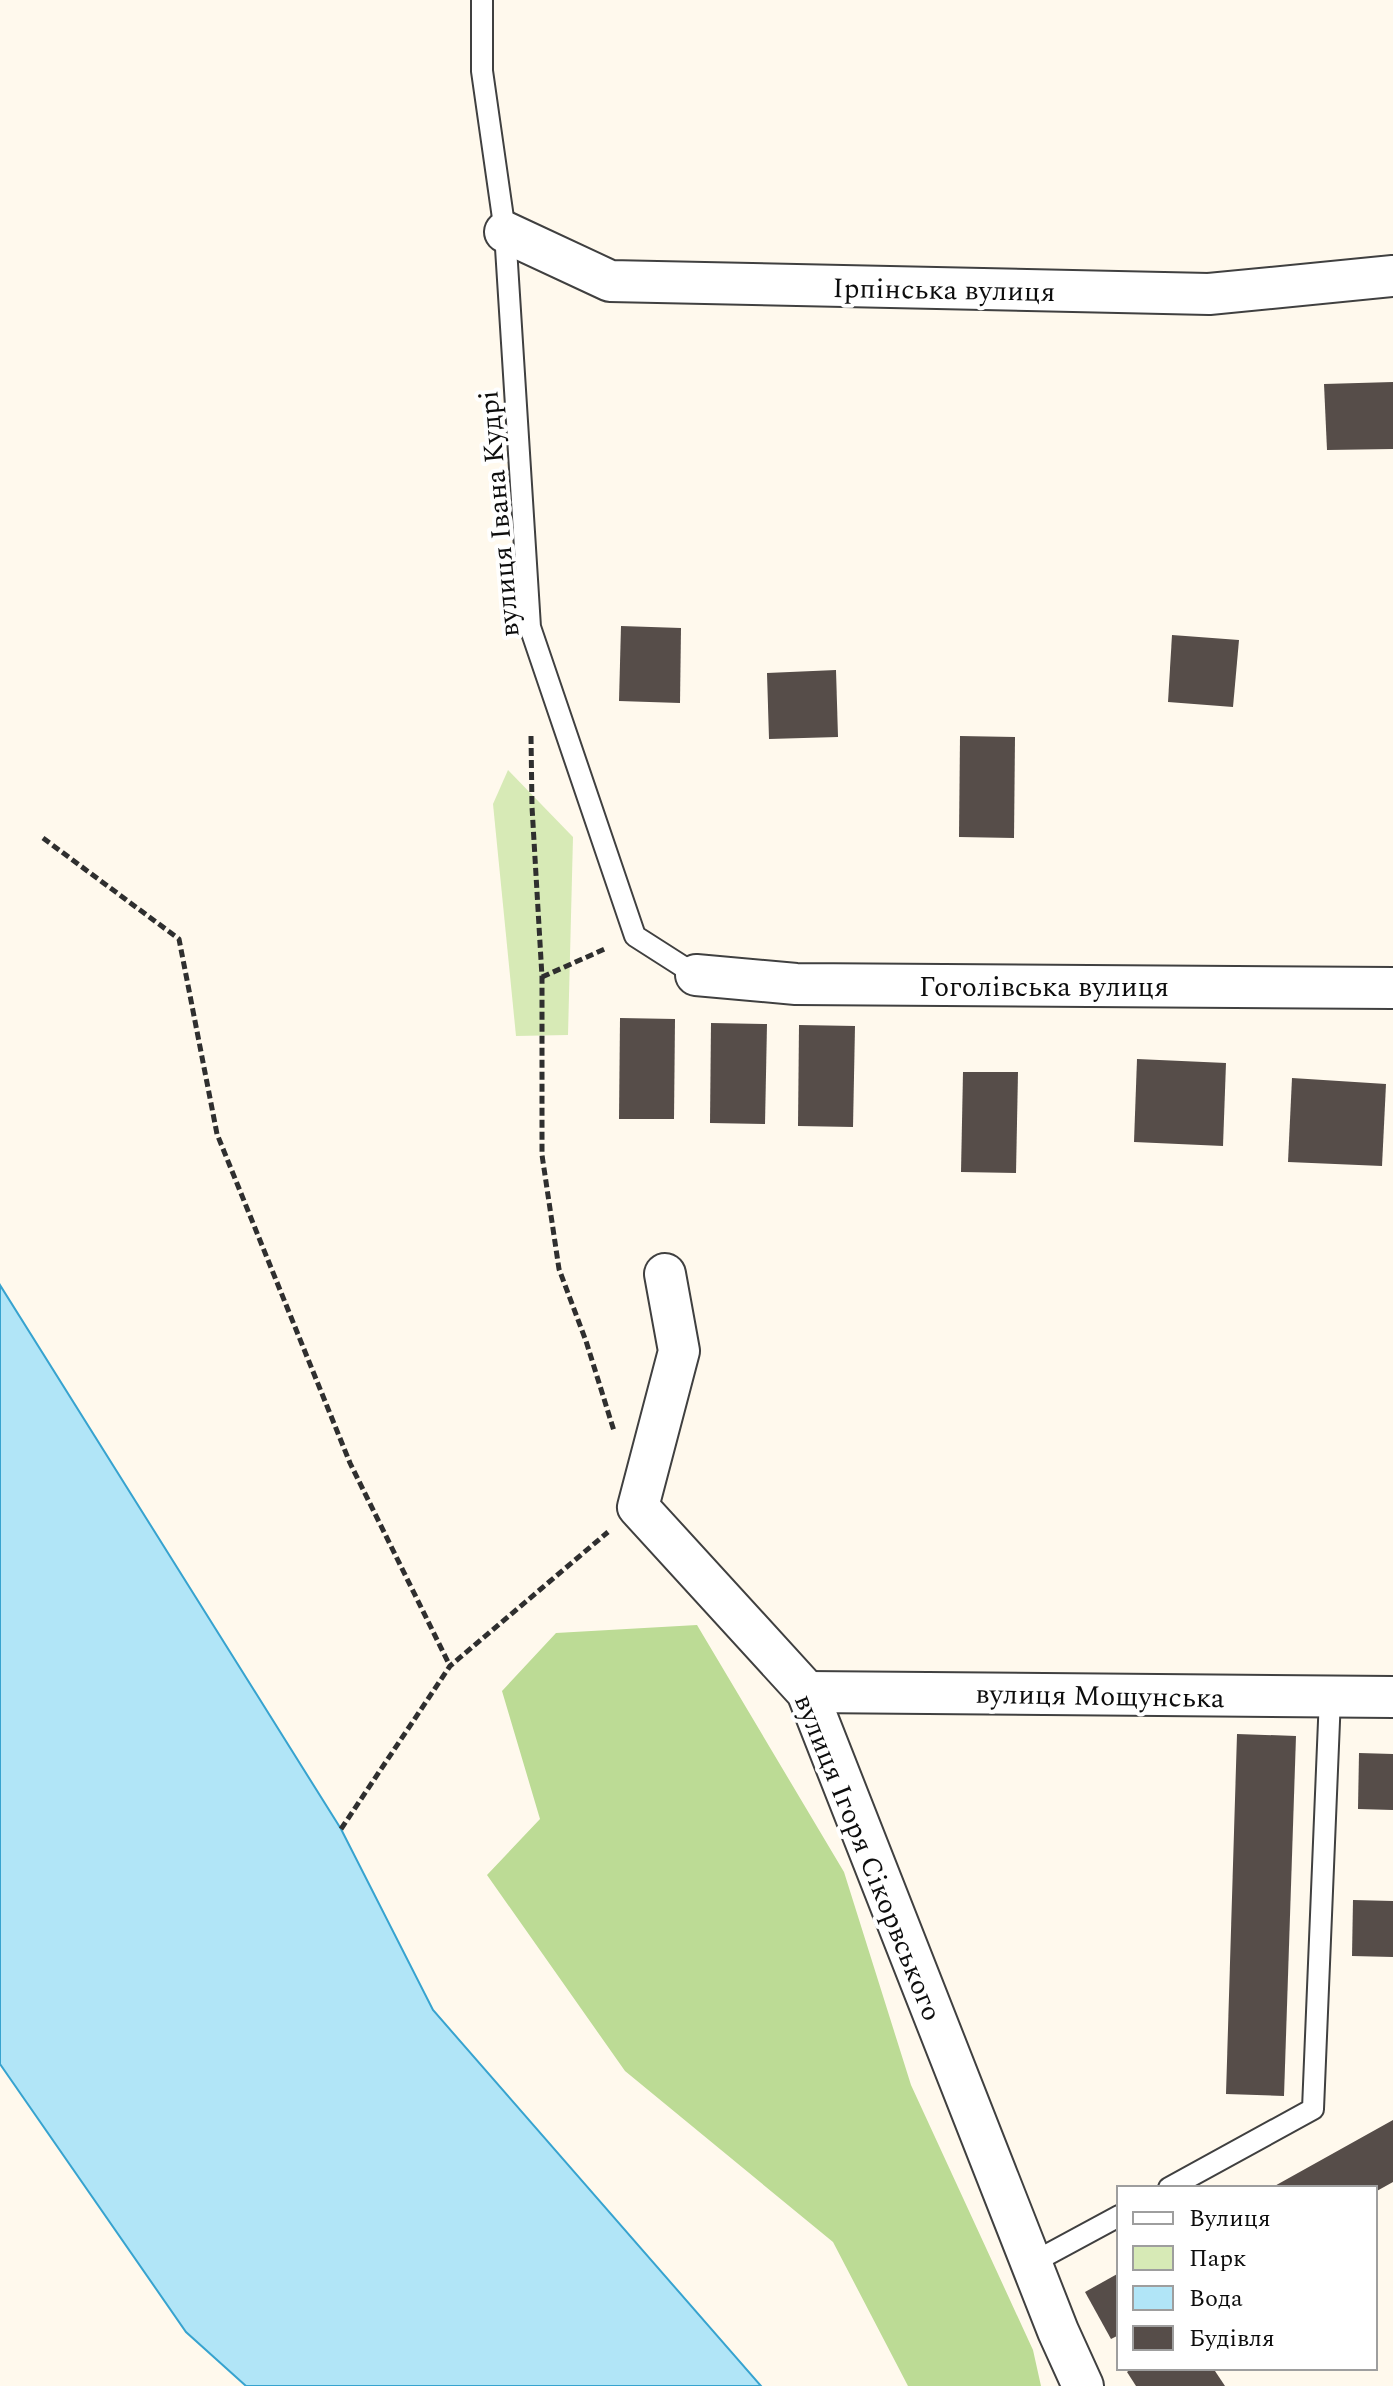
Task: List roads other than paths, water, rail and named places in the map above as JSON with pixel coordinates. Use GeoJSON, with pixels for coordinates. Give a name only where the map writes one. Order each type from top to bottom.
{"type":"FeatureCollection","features":[{"type":"Feature","properties":{"kind":"street","name":"Ірпінська вулиця"},"geometry":{"type":"LineString","coordinates":[[505,232],[610,281],[1209,294],[1393,276]]}},
{"type":"Feature","properties":{"kind":"street","name":"Гоголівська вулиця"},"geometry":{"type":"LineString","coordinates":[[696,975],[796,984],[1393,988]]}},
{"type":"Feature","properties":{"kind":"street","name":"вулиця Ігоря Сікорвського"},"geometry":{"type":"LineString","coordinates":[[665,1274],[679,1351],[638,1507],[807,1692],[1083,2386]]}},
{"type":"Feature","properties":{"kind":"street","name":"вулиця Мощунська"},"geometry":{"type":"LineString","coordinates":[[807,1692],[1393,1697]]}},
{"type":"Feature","properties":{"kind":"lane","name":"вулиця Івана Кудрі"},"geometry":{"type":"LineString","coordinates":[[482,0],[482,71],[505,232],[530,627],[635,936],[696,975]]}},
{"type":"Feature","properties":{"kind":"lane"},"geometry":{"type":"LineString","coordinates":[[1173,2186],[1313,2109],[1330,1697]]}},
{"type":"Feature","properties":{"kind":"lane"},"geometry":{"type":"LineString","coordinates":[[1032,2263],[1117,2217]]}},
{"type":"Feature","properties":{"kind":"water"},"geometry":{"type":"Polygon","coordinates":[[[0,1285],[341,1829],[433,2010],[761,2386],[246,2386],[186,2332],[0,2064],[0,1285]]]}}]}
